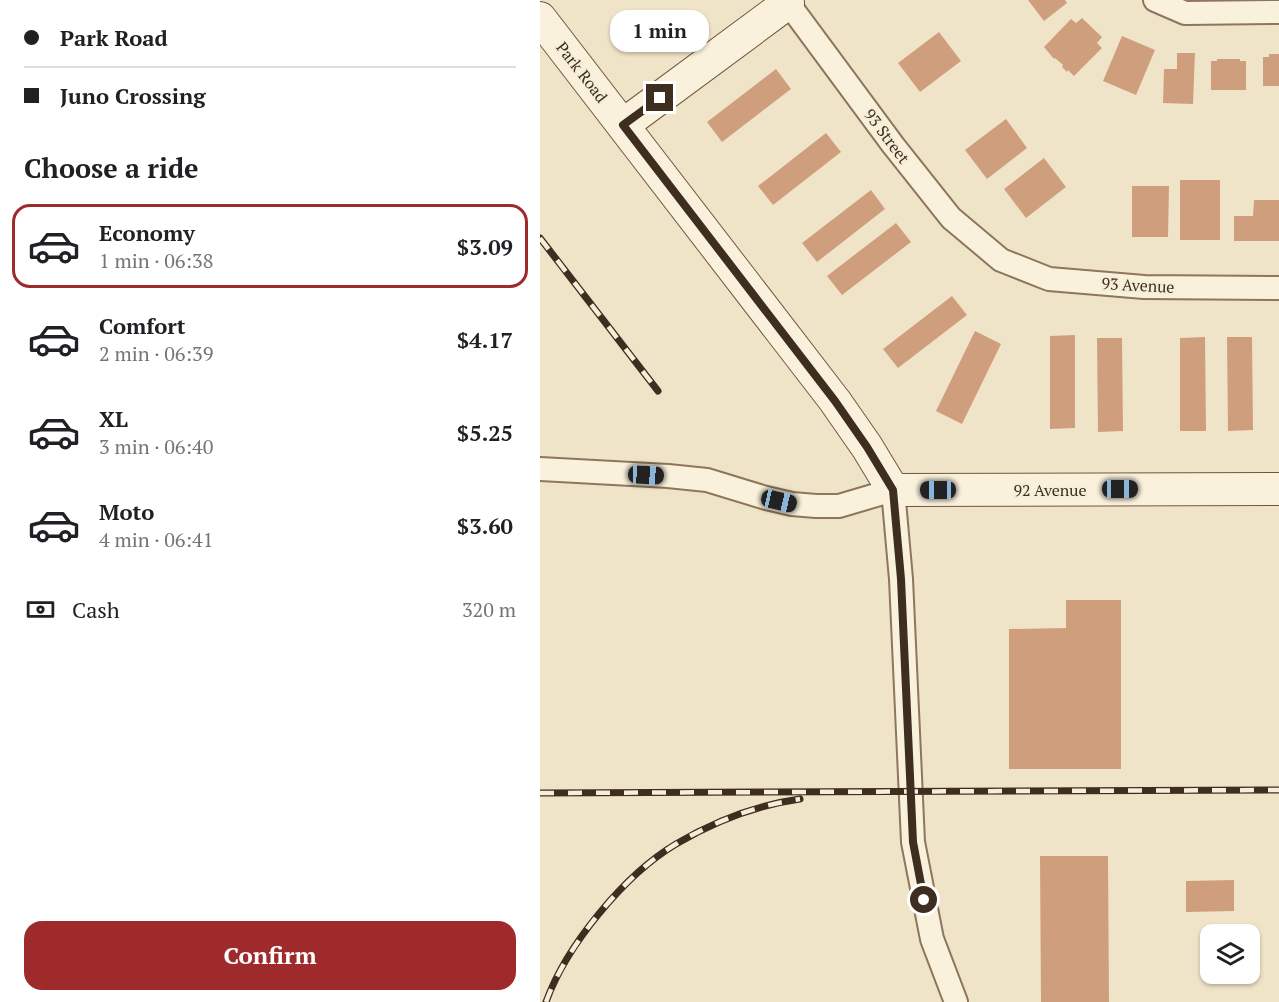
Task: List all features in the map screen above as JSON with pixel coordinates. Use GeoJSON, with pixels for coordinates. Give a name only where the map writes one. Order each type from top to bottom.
{"type":"FeatureCollection","features":[{"type":"Feature","properties":{"kind":"street"},"geometry":{"type":"LineString","coordinates":[[1155,0],[1185,14],[1279,12]]}},
{"type":"Feature","properties":{"kind":"street"},"geometry":{"type":"LineString","coordinates":[[623,125],[788,1]]}},
{"type":"Feature","properties":{"kind":"street","name":"93 Street"},"geometry":{"type":"LineString","coordinates":[[788,1],[893,145],[951,218],[1001,260]]}},
{"type":"Feature","properties":{"kind":"street","name":"Park Road"},"geometry":{"type":"LineString","coordinates":[[540,18],[835,401],[893,490],[901,579],[913,842],[932,939],[956,1002]]}},
{"type":"Feature","properties":{"kind":"street","name":"93 Avenue"},"geometry":{"type":"LineString","coordinates":[[1001,260],[1049,279],[1144,287],[1279,288]]}},
{"type":"Feature","properties":{"kind":"street"},"geometry":{"type":"LineString","coordinates":[[540,470],[706,480],[775,500],[816,506],[838,506],[893,490]]}},
{"type":"Feature","properties":{"kind":"street","name":"92 Avenue"},"geometry":{"type":"LineString","coordinates":[[893,490],[1279,489]]}},
{"type":"Feature","properties":{"kind":"building"},"geometry":{"type":"Polygon","coordinates":[[[1028,0],[1065,0],[1067,3],[1044,21],[1028,0]]]}},
{"type":"Feature","properties":{"kind":"building"},"geometry":{"type":"Polygon","coordinates":[[[1082,18],[1102,37],[1097,43],[1102,48],[1074,76],[1068,70],[1067,72],[1044,47],[1071,19],[1076,23],[1082,18]]]}},
{"type":"Feature","properties":{"kind":"building"},"geometry":{"type":"Polygon","coordinates":[[[939,32],[961,61],[920,92],[898,63],[939,32]]]}},
{"type":"Feature","properties":{"kind":"building"},"geometry":{"type":"Polygon","coordinates":[[[1122,36],[1155,50],[1136,95],[1103,81],[1122,36]]]}},
{"type":"Feature","properties":{"kind":"building"},"geometry":{"type":"Polygon","coordinates":[[[1177,53],[1195,53],[1193,104],[1163,103],[1164,69],[1177,69],[1177,53]]]}},
{"type":"Feature","properties":{"kind":"building"},"geometry":{"type":"Polygon","coordinates":[[[1269,54],[1279,54],[1279,86],[1263,86],[1263,57],[1269,57],[1269,54]]]}},
{"type":"Feature","properties":{"kind":"building"},"geometry":{"type":"Polygon","coordinates":[[[1217,59],[1246,61],[1246,90],[1211,90],[1211,61],[1217,61],[1217,59]]]}},
{"type":"Feature","properties":{"kind":"building"},"geometry":{"type":"Polygon","coordinates":[[[776,69],[791,89],[722,142],[707,122],[776,69]]]}},
{"type":"Feature","properties":{"kind":"building"},"geometry":{"type":"Polygon","coordinates":[[[1006,119],[1027,148],[987,179],[965,150],[1006,119]]]}},
{"type":"Feature","properties":{"kind":"building"},"geometry":{"type":"Polygon","coordinates":[[[826,133],[841,152],[773,205],[758,186],[826,133]]]}},
{"type":"Feature","properties":{"kind":"building"},"geometry":{"type":"Polygon","coordinates":[[[1044,158],[1066,187],[1026,218],[1004,189],[1044,158]]]}},
{"type":"Feature","properties":{"kind":"building"},"geometry":{"type":"Polygon","coordinates":[[[1180,180],[1220,180],[1220,240],[1180,240],[1180,180]]]}},
{"type":"Feature","properties":{"kind":"building"},"geometry":{"type":"Polygon","coordinates":[[[1132,186],[1169,186],[1168,237],[1132,237],[1132,186]]]}},
{"type":"Feature","properties":{"kind":"building"},"geometry":{"type":"Polygon","coordinates":[[[871,190],[885,209],[817,262],[802,243],[871,190]]]}},
{"type":"Feature","properties":{"kind":"building"},"geometry":{"type":"Polygon","coordinates":[[[1254,200],[1279,200],[1279,241],[1234,241],[1234,216],[1253,216],[1254,200]]]}},
{"type":"Feature","properties":{"kind":"building"},"geometry":{"type":"Polygon","coordinates":[[[896,223],[911,242],[842,295],[827,276],[896,223]]]}},
{"type":"Feature","properties":{"kind":"building"},"geometry":{"type":"Polygon","coordinates":[[[952,296],[967,315],[898,368],[883,349],[952,296]]]}},
{"type":"Feature","properties":{"kind":"building"},"geometry":{"type":"Polygon","coordinates":[[[975,331],[1001,344],[962,424],[936,411],[975,331]]]}},
{"type":"Feature","properties":{"kind":"building"},"geometry":{"type":"Polygon","coordinates":[[[1075,335],[1075,428],[1050,429],[1050,336],[1075,335]]]}},
{"type":"Feature","properties":{"kind":"building"},"geometry":{"type":"Polygon","coordinates":[[[1205,337],[1206,431],[1180,431],[1180,338],[1205,337]]]}},
{"type":"Feature","properties":{"kind":"building"},"geometry":{"type":"Polygon","coordinates":[[[1227,337],[1252,337],[1253,430],[1228,431],[1227,337]]]}},
{"type":"Feature","properties":{"kind":"building"},"geometry":{"type":"Polygon","coordinates":[[[1097,338],[1122,338],[1123,431],[1098,432],[1097,338]]]}},
{"type":"Feature","properties":{"kind":"building"},"geometry":{"type":"Polygon","coordinates":[[[1066,600],[1121,600],[1121,769],[1009,769],[1009,629],[1066,628],[1066,600]]]}},
{"type":"Feature","properties":{"kind":"building"},"geometry":{"type":"Polygon","coordinates":[[[1040,856],[1108,856],[1109,1002],[1041,1002],[1040,856]]]}},
{"type":"Feature","properties":{"kind":"building"},"geometry":{"type":"Polygon","coordinates":[[[1234,880],[1234,911],[1186,912],[1186,881],[1234,880]]]}},
{"type":"Feature","properties":{"kind":"railway"},"geometry":{"type":"LineString","coordinates":[[540,238],[658,391]]}},
{"type":"Feature","properties":{"kind":"railway"},"geometry":{"type":"LineString","coordinates":[[540,793],[1279,790]]}},
{"type":"Feature","properties":{"kind":"railway"},"geometry":{"type":"LineString","coordinates":[[546,1002],[555,980],[582,936],[617,893],[656,857],[690,836],[720,822],[768,805],[800,799]]}},
{"type":"Feature","properties":{"kind":"route"},"geometry":{"type":"LineString","coordinates":[[660,98],[623,125],[835,401],[893,490],[901,579],[913,842],[924,900]]}}]}
